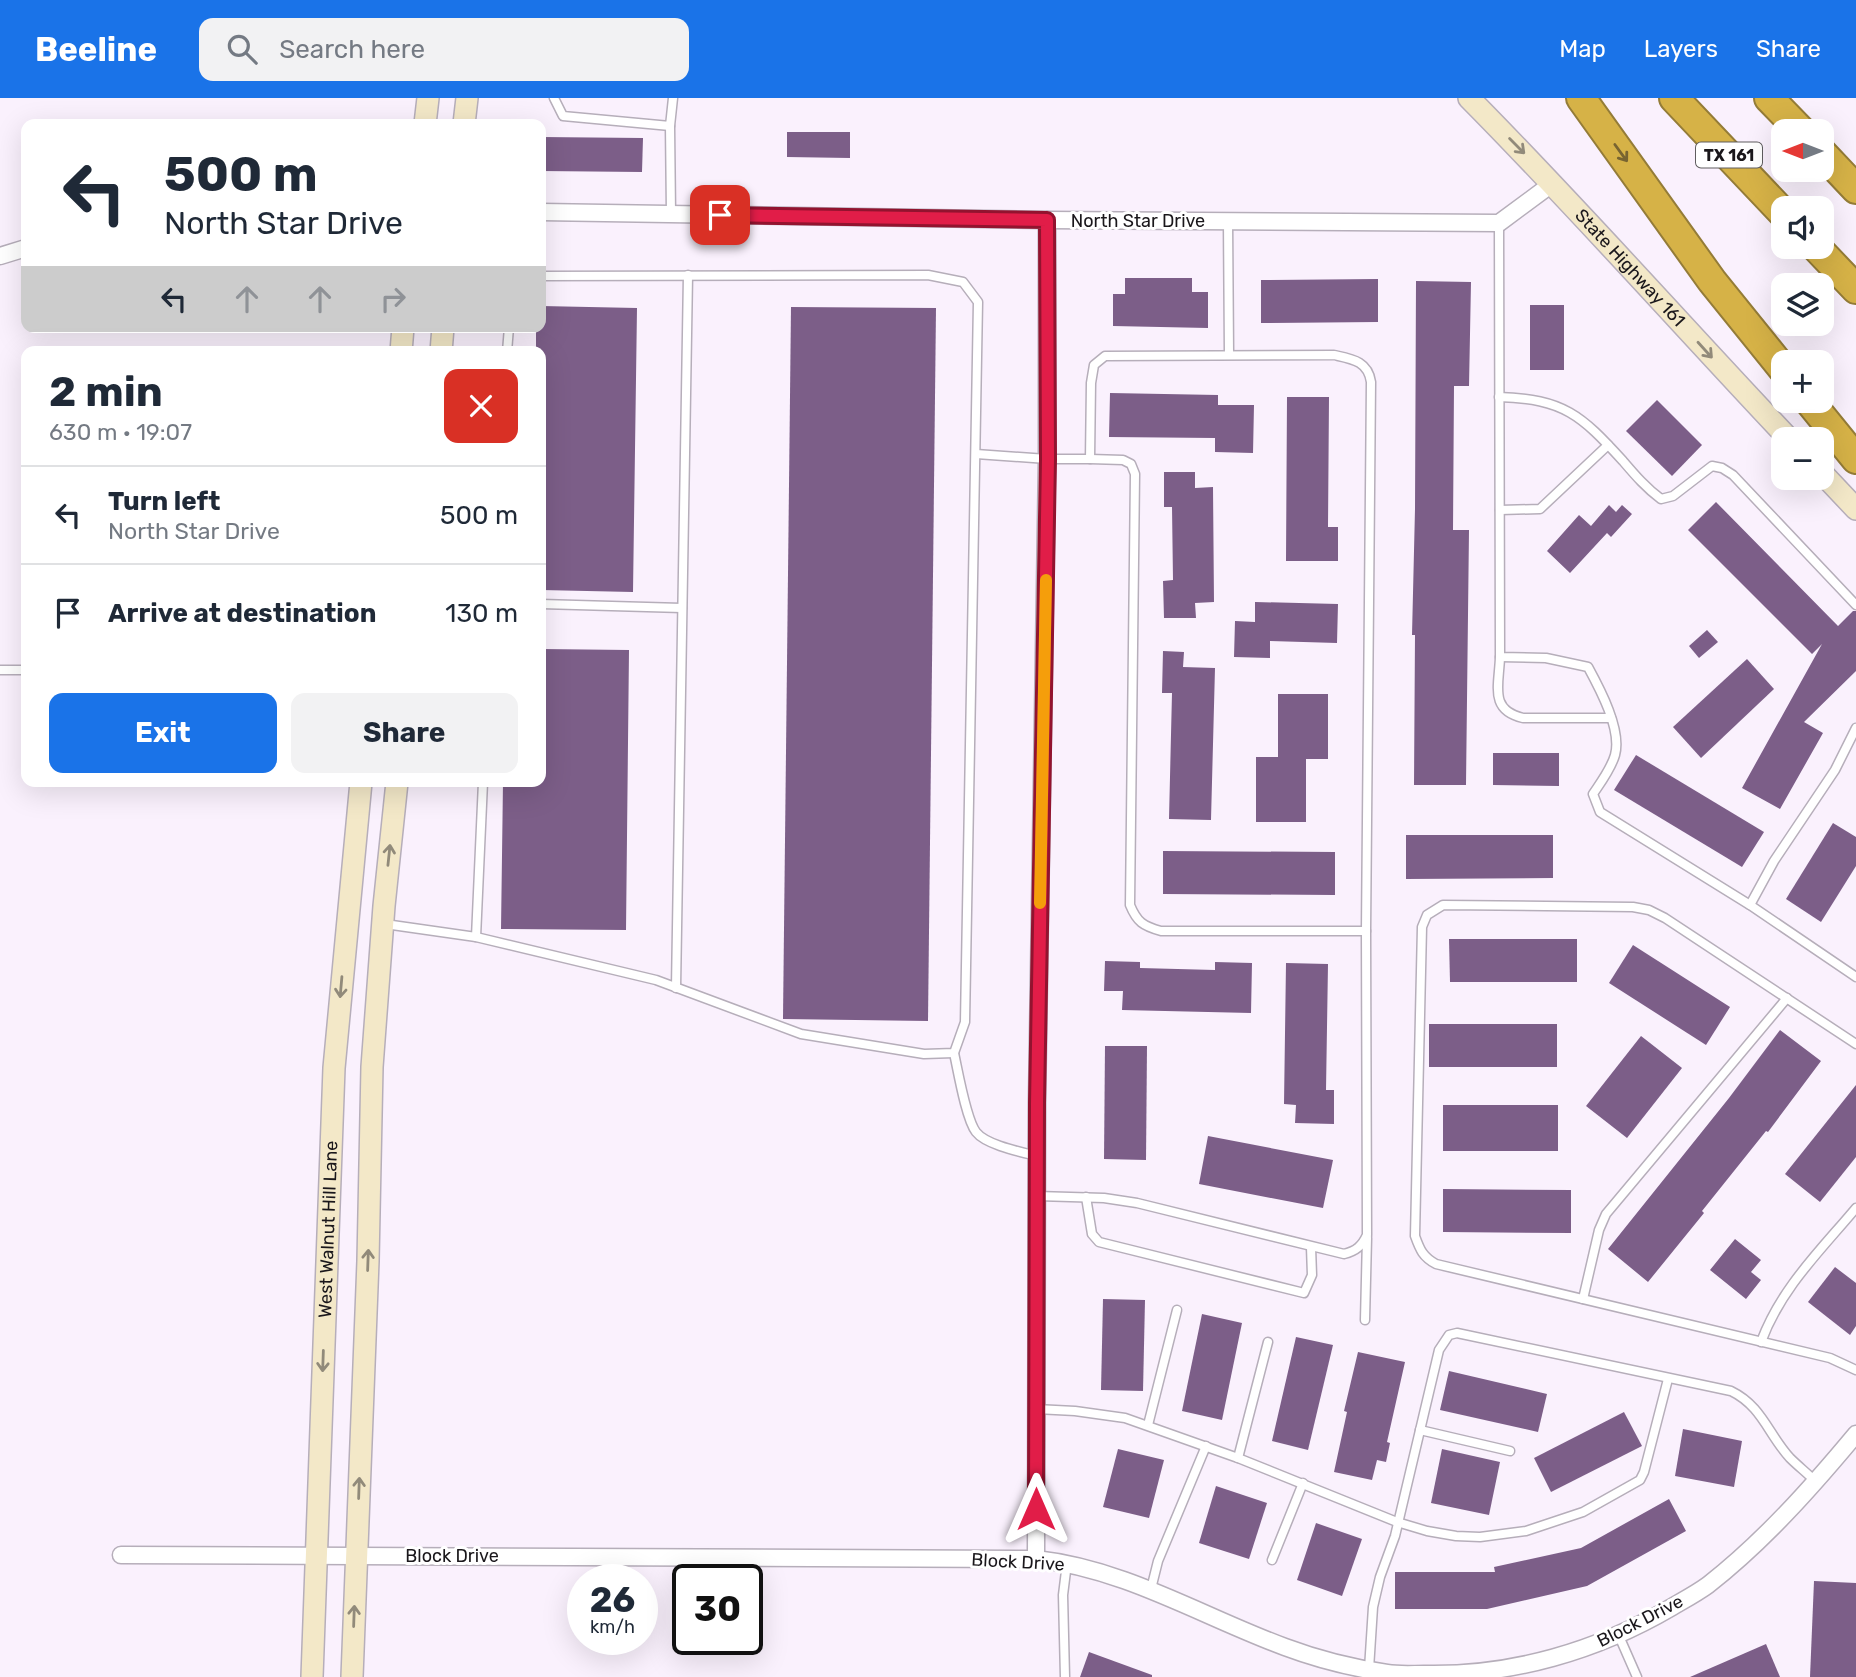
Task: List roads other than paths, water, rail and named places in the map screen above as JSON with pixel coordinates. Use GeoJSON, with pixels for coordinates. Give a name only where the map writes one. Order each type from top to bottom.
{"type":"FeatureCollection","features":[{"type":"Feature","properties":{"kind":"highway"},"geometry":{"type":"LineString","coordinates":[[1581,98],[1712,281],[1771,354]]}},
{"type":"Feature","properties":{"kind":"highway","name":"TX 161"},"geometry":{"type":"LineString","coordinates":[[1674,98],[1771,200]]}},
{"type":"Feature","properties":{"kind":"highway"},"geometry":{"type":"LineString","coordinates":[[1769,98],[1789,119]]}},
{"type":"Feature","properties":{"kind":"highway"},"geometry":{"type":"LineString","coordinates":[[1834,166],[1856,189]]}},
{"type":"Feature","properties":{"kind":"highway"},"geometry":{"type":"LineString","coordinates":[[1827,259],[1856,289]]}},
{"type":"Feature","properties":{"kind":"highway"},"geometry":{"type":"LineString","coordinates":[[1819,413],[1856,459]]}},
{"type":"Feature","properties":{"kind":"main road"},"geometry":{"type":"LineString","coordinates":[[426,119],[428,98]]}},
{"type":"Feature","properties":{"kind":"main road"},"geometry":{"type":"LineString","coordinates":[[465,119],[467,98]]}},
{"type":"Feature","properties":{"kind":"main road","name":"State Highway 161"},"geometry":{"type":"LineString","coordinates":[[1469,98],[1553,183],[1778,427]]}},
{"type":"Feature","properties":{"kind":"main road"},"geometry":{"type":"LineString","coordinates":[[1834,486],[1856,509]]}},
{"type":"Feature","properties":{"kind":"main road","name":"West Walnut Hill Lane"},"geometry":{"type":"LineString","coordinates":[[312,1677],[334,1068],[360,787]]}},
{"type":"Feature","properties":{"kind":"main road"},"geometry":{"type":"LineString","coordinates":[[352,1677],[368,1261],[372,1067],[397,787]]}},
{"type":"Feature","properties":{"kind":"main road"},"geometry":{"type":"LineString","coordinates":[[348,919],[383,923]]}},
{"type":"Feature","properties":{"kind":"street"},"geometry":{"type":"LineString","coordinates":[[1499,223],[1553,183]]}},
{"type":"Feature","properties":{"kind":"street","name":"North Star Drive"},"geometry":{"type":"LineString","coordinates":[[546,212],[1047,220],[1499,223]]}},
{"type":"Feature","properties":{"kind":"street"},"geometry":{"type":"LineString","coordinates":[[1036,1559],[1037,1156],[1048,459],[1047,220]]}},
{"type":"Feature","properties":{"kind":"street"},"geometry":{"type":"LineString","coordinates":[[0,256],[21,250]]}},
{"type":"Feature","properties":{"kind":"street","name":"Block Drive"},"geometry":{"type":"LineString","coordinates":[[121,1555],[1036,1559],[1102,1572],[1151,1589],[1286,1647],[1390,1675],[1446,1675],[1536,1662],[1619,1636],[1706,1586],[1770,1531],[1855,1439]]}},
{"type":"Feature","properties":{"kind":"lane"},"geometry":{"type":"LineString","coordinates":[[554,98],[564,116],[670,126]]}},
{"type":"Feature","properties":{"kind":"lane"},"geometry":{"type":"LineString","coordinates":[[671,214],[670,126],[673,98]]}},
{"type":"Feature","properties":{"kind":"lane"},"geometry":{"type":"LineString","coordinates":[[1228,221],[1229,354]]}},
{"type":"Feature","properties":{"kind":"lane"},"geometry":{"type":"LineString","coordinates":[[1499,223],[1499,700],[1502,708],[1510,715],[1523,718],[1611,718]]}},
{"type":"Feature","properties":{"kind":"lane"},"geometry":{"type":"LineString","coordinates":[[676,988],[688,275]]}},
{"type":"Feature","properties":{"kind":"lane"},"geometry":{"type":"LineString","coordinates":[[546,276],[928,275],[963,282],[978,302],[965,1022],[954,1053],[977,1133],[996,1144],[1037,1156]]}},
{"type":"Feature","properties":{"kind":"lane"},"geometry":{"type":"LineString","coordinates":[[1090,459],[1091,383],[1094,365],[1105,356],[1334,355],[1360,362],[1369,371],[1365,1320]]}},
{"type":"Feature","properties":{"kind":"lane"},"geometry":{"type":"LineString","coordinates":[[1499,397],[1531,398],[1573,413],[1661,499],[1673,496],[1712,466],[1722,468],[1733,475],[1856,605]]}},
{"type":"Feature","properties":{"kind":"lane"},"geometry":{"type":"LineString","coordinates":[[1500,510],[1540,509],[1608,445]]}},
{"type":"Feature","properties":{"kind":"lane"},"geometry":{"type":"LineString","coordinates":[[976,454],[1123,460],[1131,464],[1135,474],[1130,905],[1140,924],[1161,931],[1366,931]]}},
{"type":"Feature","properties":{"kind":"lane"},"geometry":{"type":"LineString","coordinates":[[546,604],[682,608]]}},
{"type":"Feature","properties":{"kind":"lane"},"geometry":{"type":"LineString","coordinates":[[1500,657],[1546,658],[1588,667],[1602,692],[1611,718],[1616,754],[1593,794],[1600,812],[1750,905],[1856,977]]}},
{"type":"Feature","properties":{"kind":"lane"},"geometry":{"type":"LineString","coordinates":[[0,670],[21,670]]}},
{"type":"Feature","properties":{"kind":"lane"},"geometry":{"type":"LineString","coordinates":[[1750,905],[1774,861],[1835,770],[1856,728]]}},
{"type":"Feature","properties":{"kind":"lane"},"geometry":{"type":"LineString","coordinates":[[476,937],[483,787]]}},
{"type":"Feature","properties":{"kind":"lane"},"geometry":{"type":"LineString","coordinates":[[1856,1044],[1649,910],[1633,907],[1443,905],[1427,915],[1422,927],[1415,1236],[1426,1259],[1436,1264],[1830,1358],[1856,1370]]}},
{"type":"Feature","properties":{"kind":"lane"},"geometry":{"type":"LineString","coordinates":[[383,923],[476,937],[656,980],[801,1034],[924,1054],[954,1053]]}},
{"type":"Feature","properties":{"kind":"lane"},"geometry":{"type":"LineString","coordinates":[[1583,1299],[1597,1237],[1606,1214],[1787,998]]}},
{"type":"Feature","properties":{"kind":"lane"},"geometry":{"type":"LineString","coordinates":[[1037,1196],[1086,1197],[1137,1203],[1344,1254],[1355,1251],[1363,1244],[1367,1235]]}},
{"type":"Feature","properties":{"kind":"lane"},"geometry":{"type":"LineString","coordinates":[[1086,1197],[1092,1234],[1099,1242],[1304,1293],[1312,1275],[1311,1247]]}},
{"type":"Feature","properties":{"kind":"lane"},"geometry":{"type":"LineString","coordinates":[[1761,1342],[1770,1316],[1791,1285],[1856,1208]]}},
{"type":"Feature","properties":{"kind":"lane"},"geometry":{"type":"LineString","coordinates":[[1148,1425],[1177,1310]]}},
{"type":"Feature","properties":{"kind":"lane"},"geometry":{"type":"LineString","coordinates":[[1369,1669],[1373,1607],[1380,1577],[1395,1536],[1439,1350],[1449,1335],[1457,1333],[1731,1391],[1745,1397],[1754,1406],[1789,1457],[1815,1481]]}},
{"type":"Feature","properties":{"kind":"lane"},"geometry":{"type":"LineString","coordinates":[[1238,1458],[1268,1342]]}},
{"type":"Feature","properties":{"kind":"lane"},"geometry":{"type":"LineString","coordinates":[[1036,1409],[1125,1418],[1238,1458],[1397,1522],[1427,1531],[1480,1537],[1526,1531],[1583,1512],[1640,1480],[1668,1379]]}},
{"type":"Feature","properties":{"kind":"lane"},"geometry":{"type":"LineString","coordinates":[[1420,1430],[1510,1451]]}},
{"type":"Feature","properties":{"kind":"lane"},"geometry":{"type":"LineString","coordinates":[[1151,1589],[1158,1560],[1206,1446]]}},
{"type":"Feature","properties":{"kind":"lane"},"geometry":{"type":"LineString","coordinates":[[1272,1560],[1303,1483]]}},
{"type":"Feature","properties":{"kind":"lane"},"geometry":{"type":"LineString","coordinates":[[1065,1677],[1063,1595],[1067,1563]]}},
{"type":"Feature","properties":{"kind":"lane"},"geometry":{"type":"LineString","coordinates":[[1619,1636],[1637,1677]]}}]}
